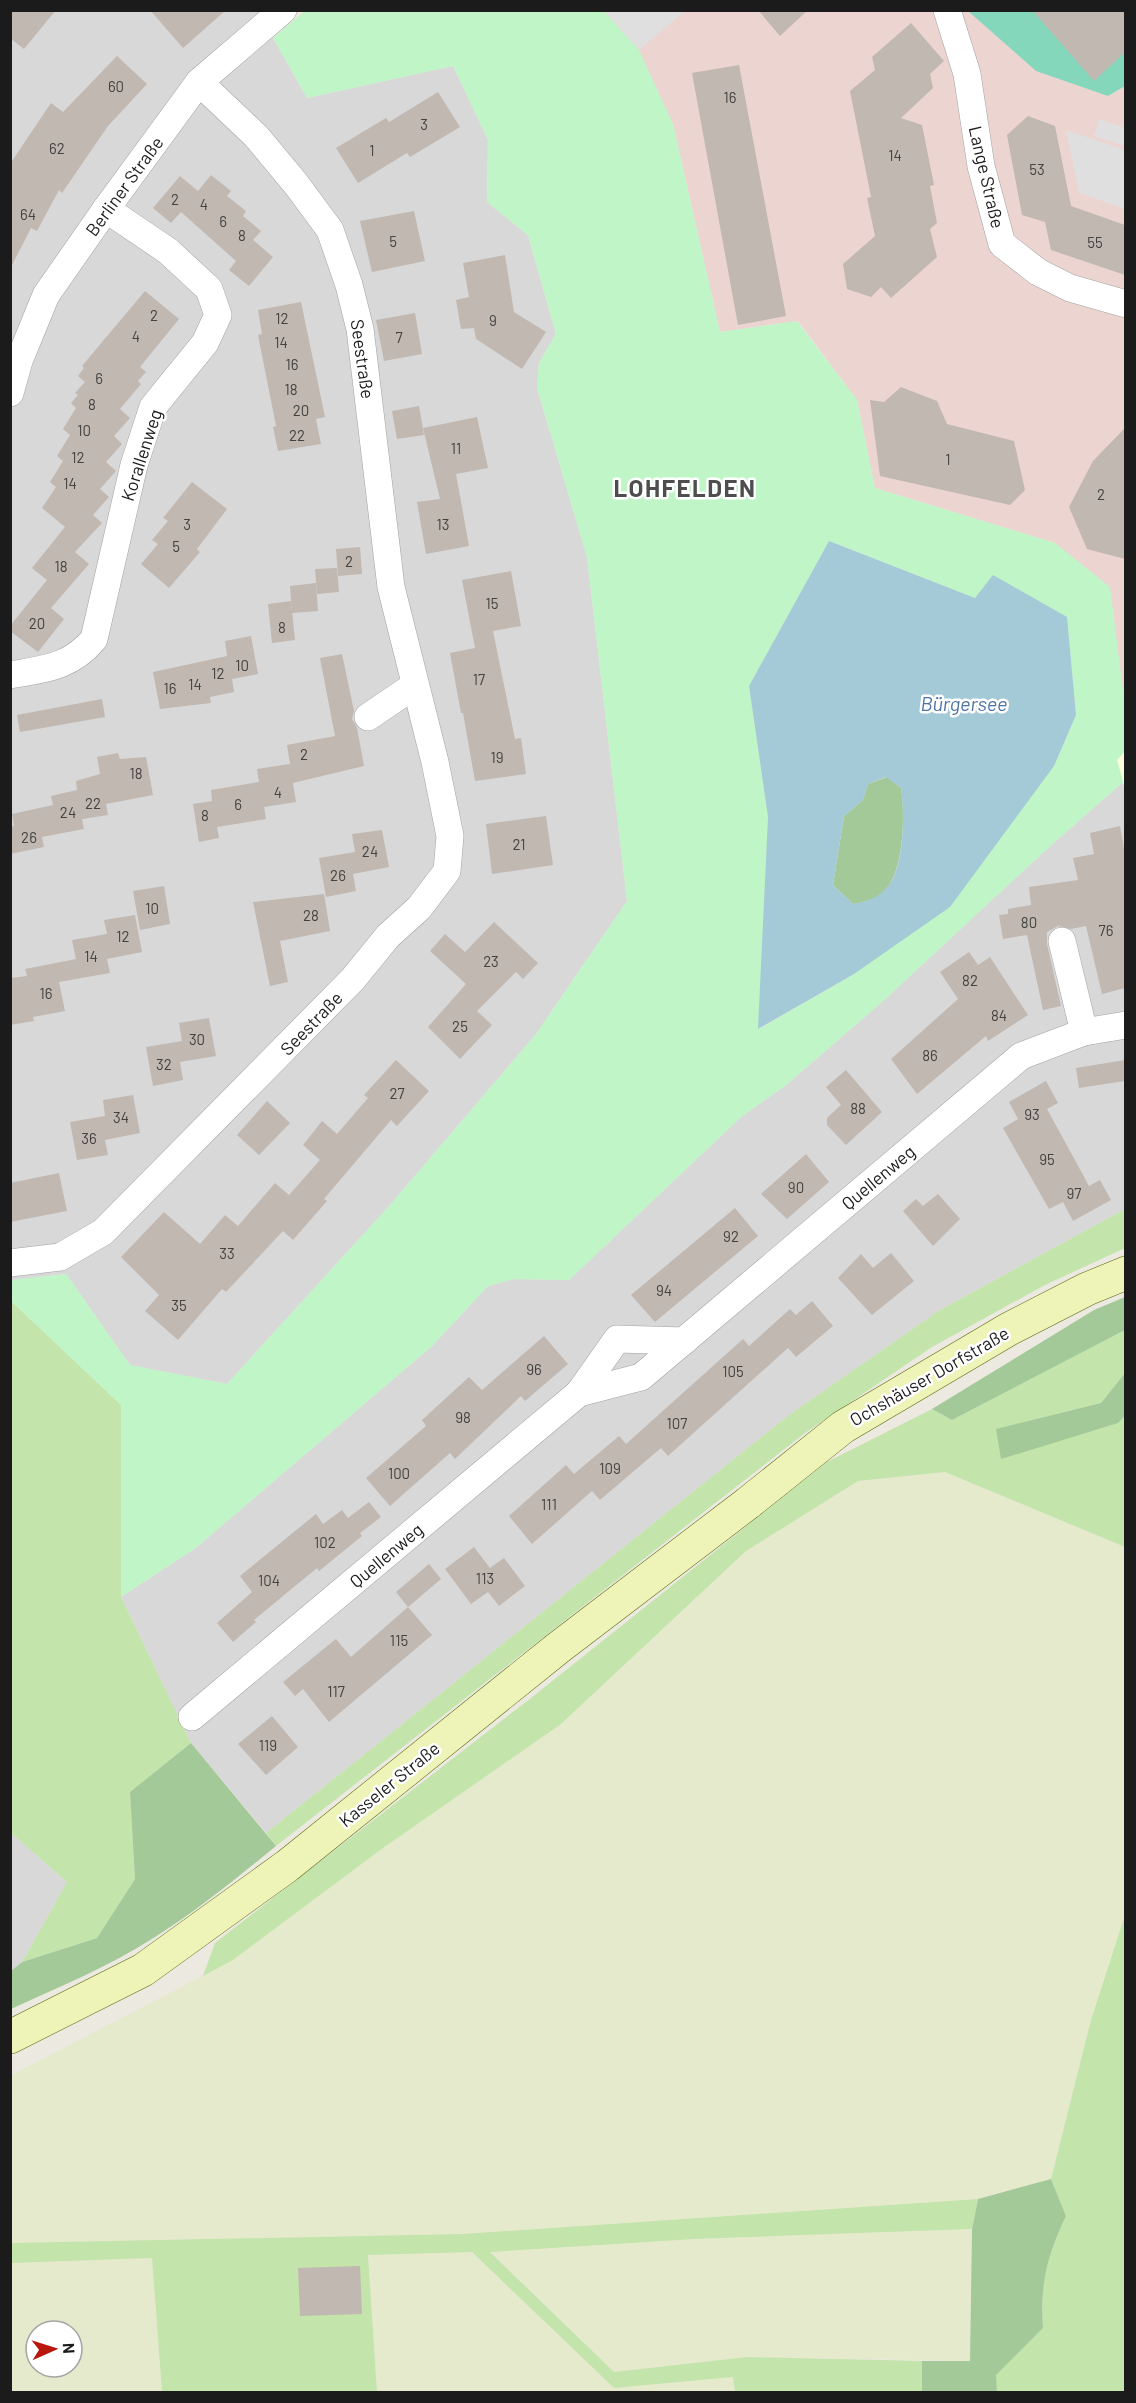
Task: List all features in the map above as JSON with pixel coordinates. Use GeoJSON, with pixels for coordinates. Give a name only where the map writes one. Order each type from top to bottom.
{"type":"FeatureCollection","features":[{"type":"Feature","properties":{"kind":"main road","name":"Ochshäuser Dorfstraße"},"geometry":{"type":"LineString","coordinates":[[748,1503],[843,1427],[925,1376],[1029,1319],[1125,1273]]}},
{"type":"Feature","properties":{"kind":"main road","name":"Kasseler Straße"},"geometry":{"type":"LineString","coordinates":[[10,2037],[143,1970],[268,1880],[558,1648],[748,1503]]}},
{"type":"Feature","properties":{"kind":"street","name":"Berliner Straße"},"geometry":{"type":"LineString","coordinates":[[10,393],[46,296],[106,209],[200,82],[283,10]]}},
{"type":"Feature","properties":{"kind":"street","name":"Lange Straße"},"geometry":{"type":"LineString","coordinates":[[947,10],[967,74],[981,166],[1002,244],[1038,272],[1070,288],[1125,304]]}},
{"type":"Feature","properties":{"kind":"street","name":"Seestraße"},"geometry":{"type":"LineString","coordinates":[[10,1263],[60,1257],[103,1232],[353,979],[388,936],[419,908],[447,871],[450,836],[435,762],[391,587],[360,329],[349,285],[330,230],[256,136],[200,82]]}},
{"type":"Feature","properties":{"kind":"street","name":"Korallenweg"},"geometry":{"type":"LineString","coordinates":[[10,675],[54,667],[82,653],[94,639],[134,465],[153,407],[205,343],[218,315],[209,289],[168,251],[106,209]]}},
{"type":"Feature","properties":{"kind":"street"},"geometry":{"type":"LineString","coordinates":[[368,717],[415,685]]}},
{"type":"Feature","properties":{"kind":"street"},"geometry":{"type":"LineString","coordinates":[[1062,941],[1084,1032]]}},
{"type":"Feature","properties":{"kind":"street","name":"Quellenweg"},"geometry":{"type":"LineString","coordinates":[[579,1393],[641,1377],[1022,1056],[1084,1032],[1125,1025]]}},
{"type":"Feature","properties":{"kind":"street","name":"Quellenweg"},"geometry":{"type":"LineString","coordinates":[[192,1717],[579,1393],[617,1339],[684,1341]]}},
{"type":"Feature","properties":{"kind":"shaded area"},"geometry":{"type":"Polygon","coordinates":[[[10,11],[262,11],[256,17],[273,38],[307,98],[453,66],[488,140],[487,202],[528,235],[556,334],[539,363],[537,388],[587,557],[627,901],[536,1034],[390,1205],[227,1384],[130,1365],[66,1274],[11,1280],[10,11]]]}},
{"type":"Feature","properties":{"kind":"shaded area"},"geometry":{"type":"Polygon","coordinates":[[[604,11],[968,11],[1108,96],[1125,86],[1125,706],[1122,686],[1055,543],[875,488],[857,400],[798,321],[720,332],[673,124],[604,11]]]}},
{"type":"Feature","properties":{"kind":"shaded area"},"geometry":{"type":"Polygon","coordinates":[[[604,11],[685,11],[639,50],[604,11]]]}},
{"type":"Feature","properties":{"kind":"shaded area"},"geometry":{"type":"Polygon","coordinates":[[[1099,119],[1125,128],[1125,146],[1094,136],[1099,119]]]}},
{"type":"Feature","properties":{"kind":"shaded area"},"geometry":{"type":"Polygon","coordinates":[[[1066,130],[1125,150],[1125,209],[1079,193],[1066,130]]]}},
{"type":"Feature","properties":{"kind":"shaded area"},"geometry":{"type":"Polygon","coordinates":[[[1125,751],[1125,790],[1117,760],[1125,751]]]}},
{"type":"Feature","properties":{"kind":"shaded area"},"geometry":{"type":"Polygon","coordinates":[[[1123,782],[1126,790],[1125,1209],[940,1310],[789,1415],[266,1833],[191,1743],[121,1597],[197,1547],[432,1346],[488,1286],[514,1279],[569,1280],[741,1117],[786,1085],[881,1003],[1048,848],[1123,782]]]}},
{"type":"Feature","properties":{"kind":"shaded area"},"geometry":{"type":"Polygon","coordinates":[[[945,1472],[1125,1547],[1125,1915],[1091,2020],[1051,2179],[978,2199],[462,2234],[11,2243],[10,2076],[233,1960],[383,1848],[561,1724],[746,1551],[858,1481],[945,1472]]]}},
{"type":"Feature","properties":{"kind":"shaded area"},"geometry":{"type":"Polygon","coordinates":[[[11,1833],[67,1882],[22,1962],[11,1971],[11,1833]]]}},
{"type":"Feature","properties":{"kind":"shaded area"},"geometry":{"type":"Polygon","coordinates":[[[972,2229],[970,2361],[747,2357],[614,2372],[490,2251],[695,2239],[972,2229]]]}},
{"type":"Feature","properties":{"kind":"shaded area"},"geometry":{"type":"Polygon","coordinates":[[[472,2252],[614,2388],[733,2377],[735,2392],[377,2392],[368,2254],[472,2252]]]}},
{"type":"Feature","properties":{"kind":"shaded area"},"geometry":{"type":"Polygon","coordinates":[[[152,2258],[162,2392],[11,2392],[10,2263],[152,2258]]]}},
{"type":"Feature","properties":{"kind":"green space"},"geometry":{"type":"Polygon","coordinates":[[[305,11],[604,11],[639,50],[673,124],[720,332],[797,321],[857,400],[875,488],[1055,543],[1110,587],[1125,706],[1125,751],[1117,760],[1123,782],[1048,848],[881,1003],[786,1085],[741,1117],[569,1280],[514,1279],[488,1286],[432,1346],[197,1547],[121,1597],[121,1405],[11,1301],[10,1280],[66,1274],[130,1365],[227,1384],[390,1205],[536,1034],[627,901],[587,557],[537,388],[539,363],[556,334],[528,235],[487,202],[488,140],[453,66],[307,98],[273,38],[305,11]],[[829,541],[749,686],[768,817],[759,1029],[854,974],[1017,813],[1054,766],[1076,715],[1067,617],[975,598],[829,541]]]}},
{"type":"Feature","properties":{"kind":"green space"},"geometry":{"type":"Polygon","coordinates":[[[968,11],[1125,11],[1125,86],[1108,96],[1036,71],[968,11]]]}},
{"type":"Feature","properties":{"kind":"green space"},"geometry":{"type":"Polygon","coordinates":[[[887,777],[901,788],[903,824],[898,864],[894,876],[882,893],[868,901],[853,904],[833,885],[844,816],[863,800],[868,784],[887,777]]]}},
{"type":"Feature","properties":{"kind":"green space"},"geometry":{"type":"Polygon","coordinates":[[[1125,1209],[1125,1248],[1045,1285],[932,1347],[805,1433],[276,1846],[266,1833],[789,1415],[940,1310],[1125,1209]]]}},
{"type":"Feature","properties":{"kind":"green space"},"geometry":{"type":"Polygon","coordinates":[[[1125,1297],[1125,1330],[952,1420],[932,1409],[1094,1310],[1125,1297]]]}},
{"type":"Feature","properties":{"kind":"green space"},"geometry":{"type":"Polygon","coordinates":[[[11,1301],[121,1405],[121,1597],[191,1743],[130,1792],[135,1879],[97,1938],[22,1962],[67,1882],[11,1833],[11,1301]]]}},
{"type":"Feature","properties":{"kind":"green space"},"geometry":{"type":"Polygon","coordinates":[[[1125,1330],[1125,1373],[1101,1403],[997,1429],[1118,1423],[1125,1416],[1125,1547],[945,1472],[858,1481],[746,1551],[561,1724],[383,1848],[233,1960],[203,1976],[215,1943],[531,1698],[827,1462],[932,1409],[952,1420],[1125,1330]]]}},
{"type":"Feature","properties":{"kind":"green space"},"geometry":{"type":"Polygon","coordinates":[[[1125,1373],[1125,1416],[1118,1423],[1001,1459],[996,1429],[1101,1403],[1125,1373]]]}},
{"type":"Feature","properties":{"kind":"green space"},"geometry":{"type":"Polygon","coordinates":[[[191,1743],[276,1846],[202,1905],[138,1948],[11,2009],[11,1971],[22,1962],[97,1938],[135,1879],[130,1792],[191,1743]]]}},
{"type":"Feature","properties":{"kind":"green space"},"geometry":{"type":"Polygon","coordinates":[[[1125,1915],[1125,2392],[997,2392],[995,2375],[1043,2328],[1042,2312],[1046,2270],[1066,2216],[1051,2179],[1091,2020],[1125,1915]]]}},
{"type":"Feature","properties":{"kind":"green space"},"geometry":{"type":"Polygon","coordinates":[[[1051,2179],[1066,2216],[1046,2270],[1042,2312],[1043,2328],[996,2375],[997,2392],[922,2392],[922,2361],[970,2361],[972,2229],[978,2199],[1051,2179]]]}},
{"type":"Feature","properties":{"kind":"green space"},"geometry":{"type":"Polygon","coordinates":[[[978,2199],[972,2229],[695,2239],[490,2252],[614,2372],[747,2357],[922,2361],[922,2392],[735,2392],[733,2377],[614,2388],[472,2252],[368,2255],[377,2392],[162,2392],[152,2258],[11,2263],[10,2243],[462,2234],[978,2199]]]}},
{"type":"Feature","properties":{"kind":"water","name":"Bürgersee"},"geometry":{"type":"Polygon","coordinates":[[[829,541],[975,598],[993,575],[1067,617],[1076,715],[1054,766],[950,907],[854,974],[758,1029],[768,817],[749,686],[829,541]],[[886,777],[868,784],[863,800],[844,816],[833,885],[853,904],[877,896],[889,885],[894,876],[902,838],[901,788],[886,777]]]}},
{"type":"Feature","properties":{"kind":"building"},"geometry":{"type":"Polygon","coordinates":[[[10,10],[56,10],[24,49],[10,38],[10,10]]]}},
{"type":"Feature","properties":{"kind":"building"},"geometry":{"type":"Polygon","coordinates":[[[150,10],[226,10],[183,48],[150,10]]]}},
{"type":"Feature","properties":{"kind":"building"},"geometry":{"type":"Polygon","coordinates":[[[758,10],[808,10],[780,36],[758,10]]]}},
{"type":"Feature","properties":{"kind":"building"},"geometry":{"type":"Polygon","coordinates":[[[1032,10],[1125,10],[1125,52],[1094,81],[1032,10]]]}},
{"type":"Feature","properties":{"kind":"building"},"geometry":{"type":"Polygon","coordinates":[[[911,23],[944,61],[930,74],[933,88],[901,118],[922,125],[934,185],[930,186],[937,223],[930,229],[937,257],[891,298],[881,287],[871,297],[847,289],[843,264],[875,236],[867,198],[871,197],[850,91],[875,70],[872,57],[911,23]]]}},
{"type":"Feature","properties":{"kind":"building"},"geometry":{"type":"Polygon","coordinates":[[[117,56],[147,84],[108,126],[62,193],[59,190],[37,231],[31,228],[10,269],[10,164],[51,103],[63,112],[117,56]]]}},
{"type":"Feature","properties":{"kind":"building"},"geometry":{"type":"Polygon","coordinates":[[[739,65],[786,316],[738,325],[692,73],[739,65]]]}},
{"type":"Feature","properties":{"kind":"building"},"geometry":{"type":"Polygon","coordinates":[[[438,92],[460,127],[410,157],[407,153],[358,183],[336,148],[386,118],[389,122],[438,92]]]}},
{"type":"Feature","properties":{"kind":"building"},"geometry":{"type":"Polygon","coordinates":[[[1028,116],[1055,126],[1071,206],[1125,225],[1125,275],[1051,250],[1045,222],[1022,215],[1007,135],[1028,116]]]}},
{"type":"Feature","properties":{"kind":"building"},"geometry":{"type":"Polygon","coordinates":[[[211,175],[231,191],[227,196],[246,211],[243,216],[261,231],[253,240],[273,257],[249,286],[229,270],[236,261],[181,212],[171,223],[153,208],[180,176],[198,191],[211,175]]]}},
{"type":"Feature","properties":{"kind":"building"},"geometry":{"type":"Polygon","coordinates":[[[414,211],[425,261],[372,272],[360,221],[414,211]]]}},
{"type":"Feature","properties":{"kind":"building"},"geometry":{"type":"Polygon","coordinates":[[[505,255],[514,312],[546,332],[522,369],[476,339],[474,328],[461,329],[456,300],[469,297],[463,263],[505,255]]]}},
{"type":"Feature","properties":{"kind":"building"},"geometry":{"type":"Polygon","coordinates":[[[145,291],[179,319],[140,367],[146,372],[138,381],[141,384],[120,409],[130,418],[114,436],[122,444],[106,462],[116,471],[100,489],[109,497],[93,515],[102,523],[75,552],[89,564],[51,608],[64,619],[38,652],[10,631],[10,626],[47,580],[32,568],[65,527],[42,508],[56,487],[50,482],[63,461],[57,456],[70,435],[63,429],[76,408],[71,403],[78,395],[75,393],[85,382],[78,376],[84,368],[82,366],[145,291]]]}},
{"type":"Feature","properties":{"kind":"building"},"geometry":{"type":"Polygon","coordinates":[[[301,302],[325,417],[316,419],[321,444],[278,451],[273,427],[276,426],[258,335],[262,334],[258,310],[301,302]]]}},
{"type":"Feature","properties":{"kind":"building"},"geometry":{"type":"Polygon","coordinates":[[[415,313],[422,354],[384,361],[376,320],[415,313]]]}},
{"type":"Feature","properties":{"kind":"building"},"geometry":{"type":"Polygon","coordinates":[[[901,387],[937,401],[947,424],[1014,441],[1025,490],[1010,505],[880,476],[870,400],[884,402],[901,387]]]}},
{"type":"Feature","properties":{"kind":"building"},"geometry":{"type":"Polygon","coordinates":[[[419,406],[424,435],[397,439],[392,411],[419,406]]]}},
{"type":"Feature","properties":{"kind":"building"},"geometry":{"type":"Polygon","coordinates":[[[477,417],[488,468],[456,474],[469,546],[426,554],[417,502],[440,499],[423,428],[477,417]]]}},
{"type":"Feature","properties":{"kind":"building"},"geometry":{"type":"Polygon","coordinates":[[[1125,428],[1125,559],[1087,549],[1069,507],[1093,461],[1125,428]]]}},
{"type":"Feature","properties":{"kind":"building"},"geometry":{"type":"Polygon","coordinates":[[[192,482],[227,509],[197,549],[200,552],[169,588],[141,564],[158,544],[152,540],[168,521],[163,518],[192,482]]]}},
{"type":"Feature","properties":{"kind":"building"},"geometry":{"type":"Polygon","coordinates":[[[360,547],[362,574],[338,576],[336,549],[360,547]]]}},
{"type":"Feature","properties":{"kind":"building"},"geometry":{"type":"Polygon","coordinates":[[[337,568],[339,592],[317,594],[315,569],[337,568]]]}},
{"type":"Feature","properties":{"kind":"building"},"geometry":{"type":"Polygon","coordinates":[[[511,571],[521,626],[493,631],[515,739],[521,738],[526,774],[475,781],[450,653],[475,648],[462,580],[511,571]]]}},
{"type":"Feature","properties":{"kind":"building"},"geometry":{"type":"Polygon","coordinates":[[[316,583],[318,611],[292,613],[290,586],[316,583]]]}},
{"type":"Feature","properties":{"kind":"building"},"geometry":{"type":"Polygon","coordinates":[[[291,601],[295,640],[272,643],[268,604],[291,601]]]}},
{"type":"Feature","properties":{"kind":"building"},"geometry":{"type":"Polygon","coordinates":[[[251,636],[258,674],[232,679],[234,692],[210,697],[211,703],[160,709],[153,672],[227,656],[225,641],[251,636]]]}},
{"type":"Feature","properties":{"kind":"building"},"geometry":{"type":"Polygon","coordinates":[[[342,654],[354,711],[352,719],[357,728],[364,766],[293,783],[296,802],[264,807],[266,819],[217,827],[219,838],[199,842],[193,804],[212,801],[211,790],[259,782],[257,769],[290,764],[287,745],[335,736],[320,658],[342,654]]]}},
{"type":"Feature","properties":{"kind":"building"},"geometry":{"type":"Polygon","coordinates":[[[102,699],[105,717],[20,732],[17,715],[102,699]]]}},
{"type":"Feature","properties":{"kind":"building"},"geometry":{"type":"Polygon","coordinates":[[[118,753],[120,759],[146,757],[153,795],[106,804],[108,815],[82,819],[84,829],[42,837],[44,847],[10,854],[10,827],[14,826],[12,814],[53,805],[51,796],[77,790],[76,781],[100,774],[97,757],[118,753]]]}},
{"type":"Feature","properties":{"kind":"building"},"geometry":{"type":"Polygon","coordinates":[[[546,816],[553,865],[492,874],[486,824],[546,816]]]}},
{"type":"Feature","properties":{"kind":"building"},"geometry":{"type":"Polygon","coordinates":[[[1120,826],[1125,854],[1125,988],[1102,994],[1086,926],[1071,929],[1058,926],[1047,932],[1047,944],[1061,1006],[1043,1010],[1027,935],[1003,939],[999,915],[1008,914],[1008,909],[1031,905],[1029,887],[1078,880],[1073,858],[1094,854],[1090,833],[1120,826]]]}},
{"type":"Feature","properties":{"kind":"building"},"geometry":{"type":"Polygon","coordinates":[[[382,830],[389,867],[353,874],[356,891],[326,897],[319,858],[355,852],[352,834],[382,830]]]}},
{"type":"Feature","properties":{"kind":"building"},"geometry":{"type":"Polygon","coordinates":[[[164,886],[170,924],[140,930],[133,891],[164,886]]]}},
{"type":"Feature","properties":{"kind":"building"},"geometry":{"type":"Polygon","coordinates":[[[324,894],[330,931],[280,941],[288,982],[270,986],[253,902],[324,894]]]}},
{"type":"Feature","properties":{"kind":"building"},"geometry":{"type":"Polygon","coordinates":[[[135,915],[142,952],[107,959],[110,973],[59,982],[65,1011],[33,1017],[34,1021],[10,1025],[10,978],[27,976],[25,969],[76,959],[72,940],[107,934],[104,920],[135,915]]]}},
{"type":"Feature","properties":{"kind":"building"},"geometry":{"type":"Polygon","coordinates":[[[494,922],[538,963],[523,979],[516,972],[477,1011],[492,1025],[460,1059],[428,1027],[466,984],[430,951],[445,934],[465,952],[494,922]]]}},
{"type":"Feature","properties":{"kind":"building"},"geometry":{"type":"Polygon","coordinates":[[[969,952],[978,965],[990,957],[1028,1015],[988,1041],[986,1036],[917,1094],[891,1059],[958,999],[940,972],[969,952]]]}},
{"type":"Feature","properties":{"kind":"building"},"geometry":{"type":"Polygon","coordinates":[[[209,1018],[216,1056],[180,1062],[183,1080],[153,1086],[146,1047],[182,1041],[179,1023],[209,1018]]]}},
{"type":"Feature","properties":{"kind":"building"},"geometry":{"type":"Polygon","coordinates":[[[396,1060],[429,1091],[397,1126],[391,1120],[324,1199],[327,1201],[293,1240],[283,1231],[226,1292],[222,1289],[178,1340],[145,1311],[159,1295],[121,1257],[164,1212],[200,1244],[225,1215],[238,1226],[275,1183],[289,1195],[320,1160],[303,1145],[322,1121],[337,1134],[368,1098],[364,1095],[396,1060]]]}},
{"type":"Feature","properties":{"kind":"building"},"geometry":{"type":"Polygon","coordinates":[[[1125,1060],[1125,1081],[1079,1088],[1076,1068],[1125,1060]]]}},
{"type":"Feature","properties":{"kind":"building"},"geometry":{"type":"Polygon","coordinates":[[[846,1070],[882,1112],[846,1145],[827,1125],[827,1118],[841,1105],[826,1087],[846,1070]]]}},
{"type":"Feature","properties":{"kind":"building"},"geometry":{"type":"Polygon","coordinates":[[[1046,1081],[1058,1103],[1047,1109],[1089,1186],[1100,1180],[1111,1200],[1073,1221],[1063,1202],[1049,1209],[1003,1128],[1018,1119],[1009,1102],[1046,1081]]]}},
{"type":"Feature","properties":{"kind":"building"},"geometry":{"type":"Polygon","coordinates":[[[133,1095],[140,1133],[105,1140],[108,1155],[77,1160],[70,1122],[105,1116],[103,1100],[133,1095]]]}},
{"type":"Feature","properties":{"kind":"building"},"geometry":{"type":"Polygon","coordinates":[[[267,1101],[290,1123],[259,1155],[237,1135],[267,1101]]]}},
{"type":"Feature","properties":{"kind":"building"},"geometry":{"type":"Polygon","coordinates":[[[806,1154],[829,1182],[787,1219],[761,1194],[806,1154]]]}},
{"type":"Feature","properties":{"kind":"building"},"geometry":{"type":"Polygon","coordinates":[[[59,1173],[67,1211],[10,1222],[10,1183],[59,1173]]]}},
{"type":"Feature","properties":{"kind":"building"},"geometry":{"type":"Polygon","coordinates":[[[938,1194],[960,1219],[933,1246],[903,1211],[916,1199],[923,1206],[938,1194]]]}},
{"type":"Feature","properties":{"kind":"building"},"geometry":{"type":"Polygon","coordinates":[[[735,1208],[758,1236],[655,1322],[631,1295],[735,1208]]]}},
{"type":"Feature","properties":{"kind":"building"},"geometry":{"type":"Polygon","coordinates":[[[891,1253],[914,1281],[872,1315],[838,1278],[861,1254],[873,1268],[891,1253]]]}},
{"type":"Feature","properties":{"kind":"building"},"geometry":{"type":"Polygon","coordinates":[[[812,1301],[833,1326],[796,1357],[788,1348],[668,1456],[661,1448],[600,1500],[592,1491],[532,1544],[509,1516],[566,1465],[574,1474],[619,1436],[626,1444],[743,1339],[749,1346],[790,1309],[796,1315],[812,1301]]]}},
{"type":"Feature","properties":{"kind":"building"},"geometry":{"type":"Polygon","coordinates":[[[544,1336],[568,1364],[525,1401],[521,1396],[455,1459],[450,1453],[390,1506],[366,1478],[426,1426],[422,1420],[469,1377],[482,1390],[544,1336]]]}},
{"type":"Feature","properties":{"kind":"building"},"geometry":{"type":"Polygon","coordinates":[[[369,1502],[381,1517],[360,1533],[362,1536],[319,1571],[317,1568],[254,1620],[256,1622],[233,1642],[217,1623],[252,1592],[240,1576],[316,1514],[323,1524],[342,1510],[348,1518],[369,1502]]]}},
{"type":"Feature","properties":{"kind":"building"},"geometry":{"type":"Polygon","coordinates":[[[474,1547],[490,1568],[504,1558],[525,1586],[499,1606],[488,1592],[471,1604],[445,1569],[474,1547]]]}},
{"type":"Feature","properties":{"kind":"building"},"geometry":{"type":"Polygon","coordinates":[[[429,1564],[441,1579],[408,1607],[396,1592],[429,1564]]]}},
{"type":"Feature","properties":{"kind":"building"},"geometry":{"type":"Polygon","coordinates":[[[408,1607],[432,1635],[329,1722],[303,1689],[295,1696],[283,1682],[336,1639],[351,1657],[408,1607]]]}},
{"type":"Feature","properties":{"kind":"building"},"geometry":{"type":"Polygon","coordinates":[[[272,1716],[298,1747],[266,1775],[238,1744],[272,1716]]]}},
{"type":"Feature","properties":{"kind":"building"},"geometry":{"type":"Polygon","coordinates":[[[360,2266],[362,2314],[300,2316],[298,2268],[360,2266]]]}},
{"type":"Feature","properties":{"kind":"district","name":"LOHFELDEN"},"geometry":{"type":"Point","coordinates":[685,487]}}]}
